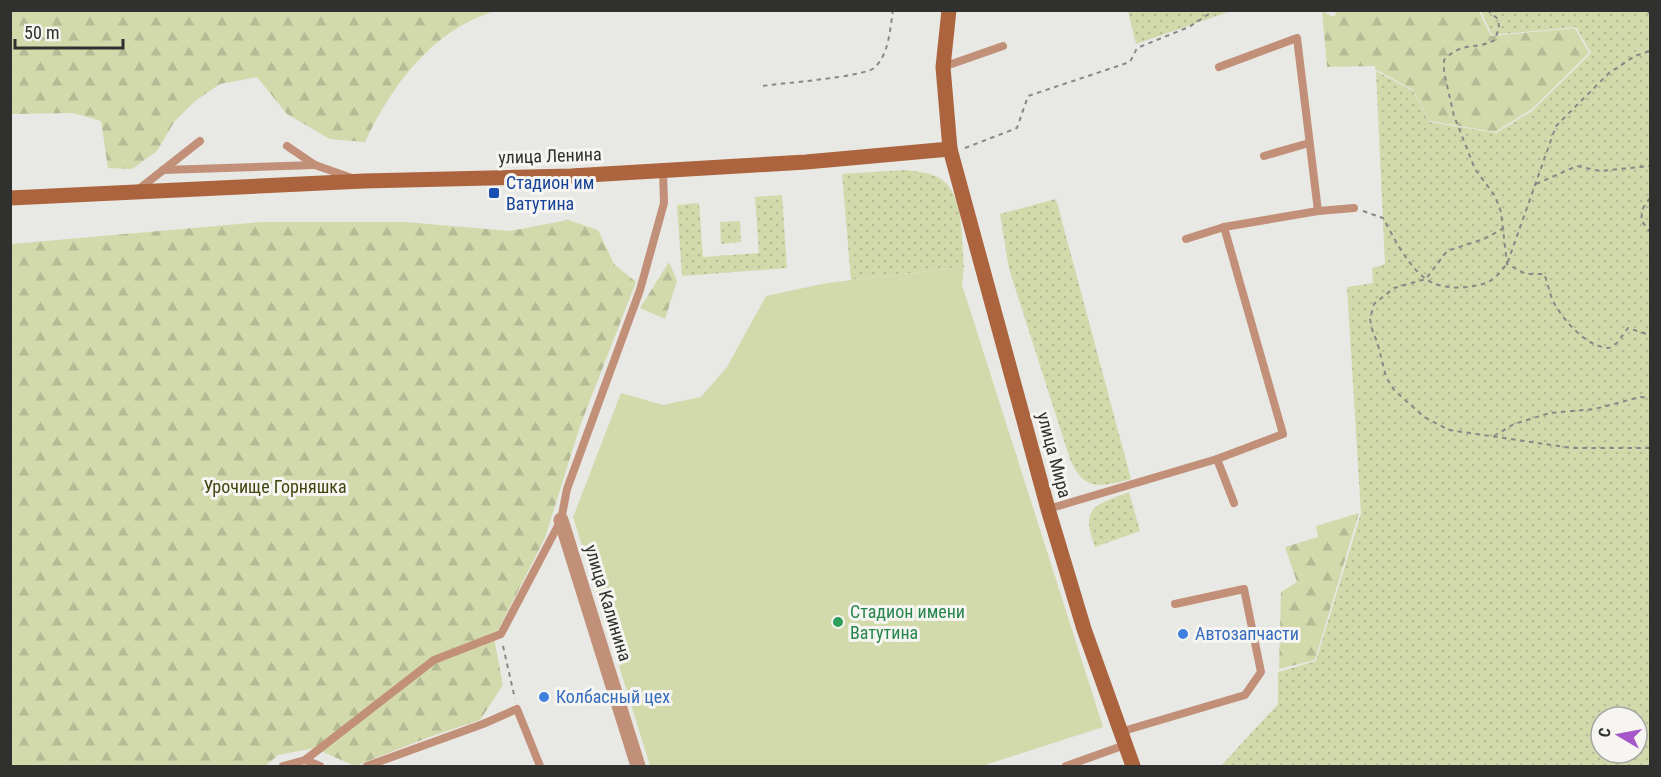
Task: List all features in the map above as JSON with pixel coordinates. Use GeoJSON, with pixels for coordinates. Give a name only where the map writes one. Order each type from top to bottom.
{"type":"FeatureCollection","features":[{"type":"Feature","properties":{"kind":"main road"},"geometry":{"type":"LineString","coordinates":[[949,10],[943,67],[951,149]]}},
{"type":"Feature","properties":{"kind":"main road","name":"улица Ленина"},"geometry":{"type":"LineString","coordinates":[[10,198],[364,181],[572,176],[951,149]]}},
{"type":"Feature","properties":{"kind":"main road","name":"улица Мира"},"geometry":{"type":"LineString","coordinates":[[951,149],[1048,509],[1084,629],[1133,766]]}},
{"type":"Feature","properties":{"kind":"street","name":"улица Калинина"},"geometry":{"type":"LineString","coordinates":[[561,520],[639,766]]}},
{"type":"Feature","properties":{"kind":"lane"},"geometry":{"type":"LineString","coordinates":[[1219,67],[1297,38],[1317,211]]}},
{"type":"Feature","properties":{"kind":"lane"},"geometry":{"type":"LineString","coordinates":[[943,67],[1003,46]]}},
{"type":"Feature","properties":{"kind":"lane"},"geometry":{"type":"LineString","coordinates":[[135,192],[200,141]]}},
{"type":"Feature","properties":{"kind":"lane"},"geometry":{"type":"LineString","coordinates":[[1264,156],[1309,143]]}},
{"type":"Feature","properties":{"kind":"lane"},"geometry":{"type":"LineString","coordinates":[[287,146],[315,165],[364,181]]}},
{"type":"Feature","properties":{"kind":"lane"},"geometry":{"type":"LineString","coordinates":[[163,170],[315,165]]}},
{"type":"Feature","properties":{"kind":"lane"},"geometry":{"type":"LineString","coordinates":[[283,766],[305,760],[434,660],[501,634],[561,520],[567,489],[640,290],[664,203],[663,171]]}},
{"type":"Feature","properties":{"kind":"lane"},"geometry":{"type":"LineString","coordinates":[[1186,239],[1224,227],[1317,211],[1354,208]]}},
{"type":"Feature","properties":{"kind":"lane"},"geometry":{"type":"LineString","coordinates":[[1048,509],[1217,459],[1283,434],[1224,227]]}},
{"type":"Feature","properties":{"kind":"lane"},"geometry":{"type":"LineString","coordinates":[[1217,459],[1234,503]]}},
{"type":"Feature","properties":{"kind":"lane"},"geometry":{"type":"LineString","coordinates":[[1066,766],[1123,739],[1245,695],[1261,672],[1244,589],[1175,604]]}},
{"type":"Feature","properties":{"kind":"lane"},"geometry":{"type":"LineString","coordinates":[[367,766],[483,724],[517,709],[540,766]]}},
{"type":"Feature","properties":{"kind":"lane"},"geometry":{"type":"LineString","coordinates":[[305,760],[320,766]]}},
{"type":"Feature","properties":{"kind":"path"},"geometry":{"type":"LineString","coordinates":[[763,86],[868,72],[875,67],[884,50],[892,10]]}},
{"type":"Feature","properties":{"kind":"path"},"geometry":{"type":"LineString","coordinates":[[951,149],[969,148],[1017,128],[1028,96],[1130,62],[1137,48],[1189,27],[1215,10]]}},
{"type":"Feature","properties":{"kind":"path"},"geometry":{"type":"LineString","coordinates":[[1487,10],[1498,19],[1499,27],[1495,40],[1476,47],[1466,45],[1452,51],[1444,60],[1444,72],[1454,116],[1474,169],[1495,196],[1504,228],[1507,264]]}},
{"type":"Feature","properties":{"kind":"path"},"geometry":{"type":"LineString","coordinates":[[1647,10],[1650,14]]}},
{"type":"Feature","properties":{"kind":"path"},"geometry":{"type":"LineString","coordinates":[[1354,208],[1383,218],[1402,250],[1426,279],[1443,286],[1471,287],[1492,280],[1507,264],[1556,126],[1609,73],[1635,56],[1650,51]]}},
{"type":"Feature","properties":{"kind":"path"},"geometry":{"type":"LineString","coordinates":[[1536,184],[1577,166],[1600,171],[1619,170],[1644,164],[1650,166]]}},
{"type":"Feature","properties":{"kind":"path"},"geometry":{"type":"LineString","coordinates":[[1650,198],[1643,208],[1641,220],[1650,232]]}},
{"type":"Feature","properties":{"kind":"path"},"geometry":{"type":"LineString","coordinates":[[1504,228],[1484,239],[1447,251],[1426,279],[1394,288],[1374,304],[1371,327],[1386,377],[1394,390],[1424,417],[1449,430],[1572,448],[1650,448]]}},
{"type":"Feature","properties":{"kind":"path"},"geometry":{"type":"LineString","coordinates":[[1507,264],[1526,274],[1544,274],[1553,301],[1574,329],[1590,343],[1609,348],[1617,343],[1628,328],[1650,335]]}},
{"type":"Feature","properties":{"kind":"path"},"geometry":{"type":"LineString","coordinates":[[1494,436],[1514,424],[1550,413],[1595,409],[1640,398],[1650,398]]}},
{"type":"Feature","properties":{"kind":"path"},"geometry":{"type":"LineString","coordinates":[[501,634],[517,709]]}},
{"type":"Feature","properties":{"kind":"green space"},"geometry":{"type":"Polygon","coordinates":[[[1128,10],[1231,11],[1136,44],[1128,10]]]}},
{"type":"Feature","properties":{"kind":"green space"},"geometry":{"type":"Polygon","coordinates":[[[10,11],[495,11],[452,31],[416,62],[388,100],[365,142],[330,139],[287,114],[257,77],[220,84],[195,101],[174,122],[157,151],[132,169],[108,168],[101,121],[73,113],[11,114],[10,11]]]}},
{"type":"Feature","properties":{"kind":"green space"},"geometry":{"type":"Polygon","coordinates":[[[1322,11],[1334,17],[1337,11],[1479,11],[1491,36],[1575,28],[1589,53],[1532,109],[1495,132],[1430,121],[1413,90],[1375,69],[1375,66],[1327,67],[1322,11]]]}},
{"type":"Feature","properties":{"kind":"green space"},"geometry":{"type":"Polygon","coordinates":[[[1481,11],[1650,11],[1650,766],[1221,766],[1278,704],[1278,672],[1316,661],[1361,513],[1347,287],[1373,283],[1372,268],[1385,264],[1376,71],[1413,91],[1430,122],[1496,133],[1532,111],[1591,53],[1576,27],[1492,35],[1481,11]]]}},
{"type":"Feature","properties":{"kind":"green space"},"geometry":{"type":"Polygon","coordinates":[[[905,170],[933,175],[944,181],[951,190],[960,215],[964,267],[851,280],[842,174],[905,170]]]}},
{"type":"Feature","properties":{"kind":"green space"},"geometry":{"type":"Polygon","coordinates":[[[782,195],[787,268],[682,276],[677,205],[699,203],[703,257],[759,253],[755,197],[782,195]]]}},
{"type":"Feature","properties":{"kind":"green space"},"geometry":{"type":"Polygon","coordinates":[[[1056,199],[1131,479],[1111,484],[1088,482],[1075,470],[1009,269],[1000,214],[1056,199]]]}},
{"type":"Feature","properties":{"kind":"green space","name":"Урочище Горняшка"},"geometry":{"type":"Polygon","coordinates":[[[568,220],[598,230],[614,264],[636,282],[580,426],[545,538],[494,638],[503,685],[480,720],[355,766],[314,748],[278,755],[265,766],[11,766],[11,244],[261,222],[405,222],[510,231],[568,220]]]}},
{"type":"Feature","properties":{"kind":"green space"},"geometry":{"type":"Polygon","coordinates":[[[740,221],[741,242],[721,244],[720,222],[740,221]]]}},
{"type":"Feature","properties":{"kind":"green space"},"geometry":{"type":"Polygon","coordinates":[[[669,262],[677,281],[665,319],[640,308],[669,262]]]}},
{"type":"Feature","properties":{"kind":"green space","name":"Стадион имени Ватутина"},"geometry":{"type":"Polygon","coordinates":[[[964,267],[962,285],[1103,727],[982,766],[650,766],[573,517],[621,393],[663,405],[701,397],[727,367],[766,296],[827,283],[964,267]]]}},
{"type":"Feature","properties":{"kind":"green space"},"geometry":{"type":"Polygon","coordinates":[[[1129,492],[1140,531],[1095,547],[1089,523],[1093,509],[1129,492]]]}},
{"type":"Feature","properties":{"kind":"green space"},"geometry":{"type":"Polygon","coordinates":[[[1359,513],[1315,660],[1279,669],[1281,592],[1297,582],[1285,547],[1318,537],[1316,526],[1359,513]]]}},
{"type":"Feature","properties":{"kind":"place","name":"Стадион им Ватутина"},"geometry":{"type":"Point","coordinates":[494,193]}},
{"type":"Feature","properties":{"kind":"place","name":"Стадион имени Ватутина"},"geometry":{"type":"Point","coordinates":[838,622]}},
{"type":"Feature","properties":{"kind":"place","name":"Автозапчасти"},"geometry":{"type":"Point","coordinates":[1183,634]}},
{"type":"Feature","properties":{"kind":"place","name":"Колбасный цех"},"geometry":{"type":"Point","coordinates":[544,697]}}]}
